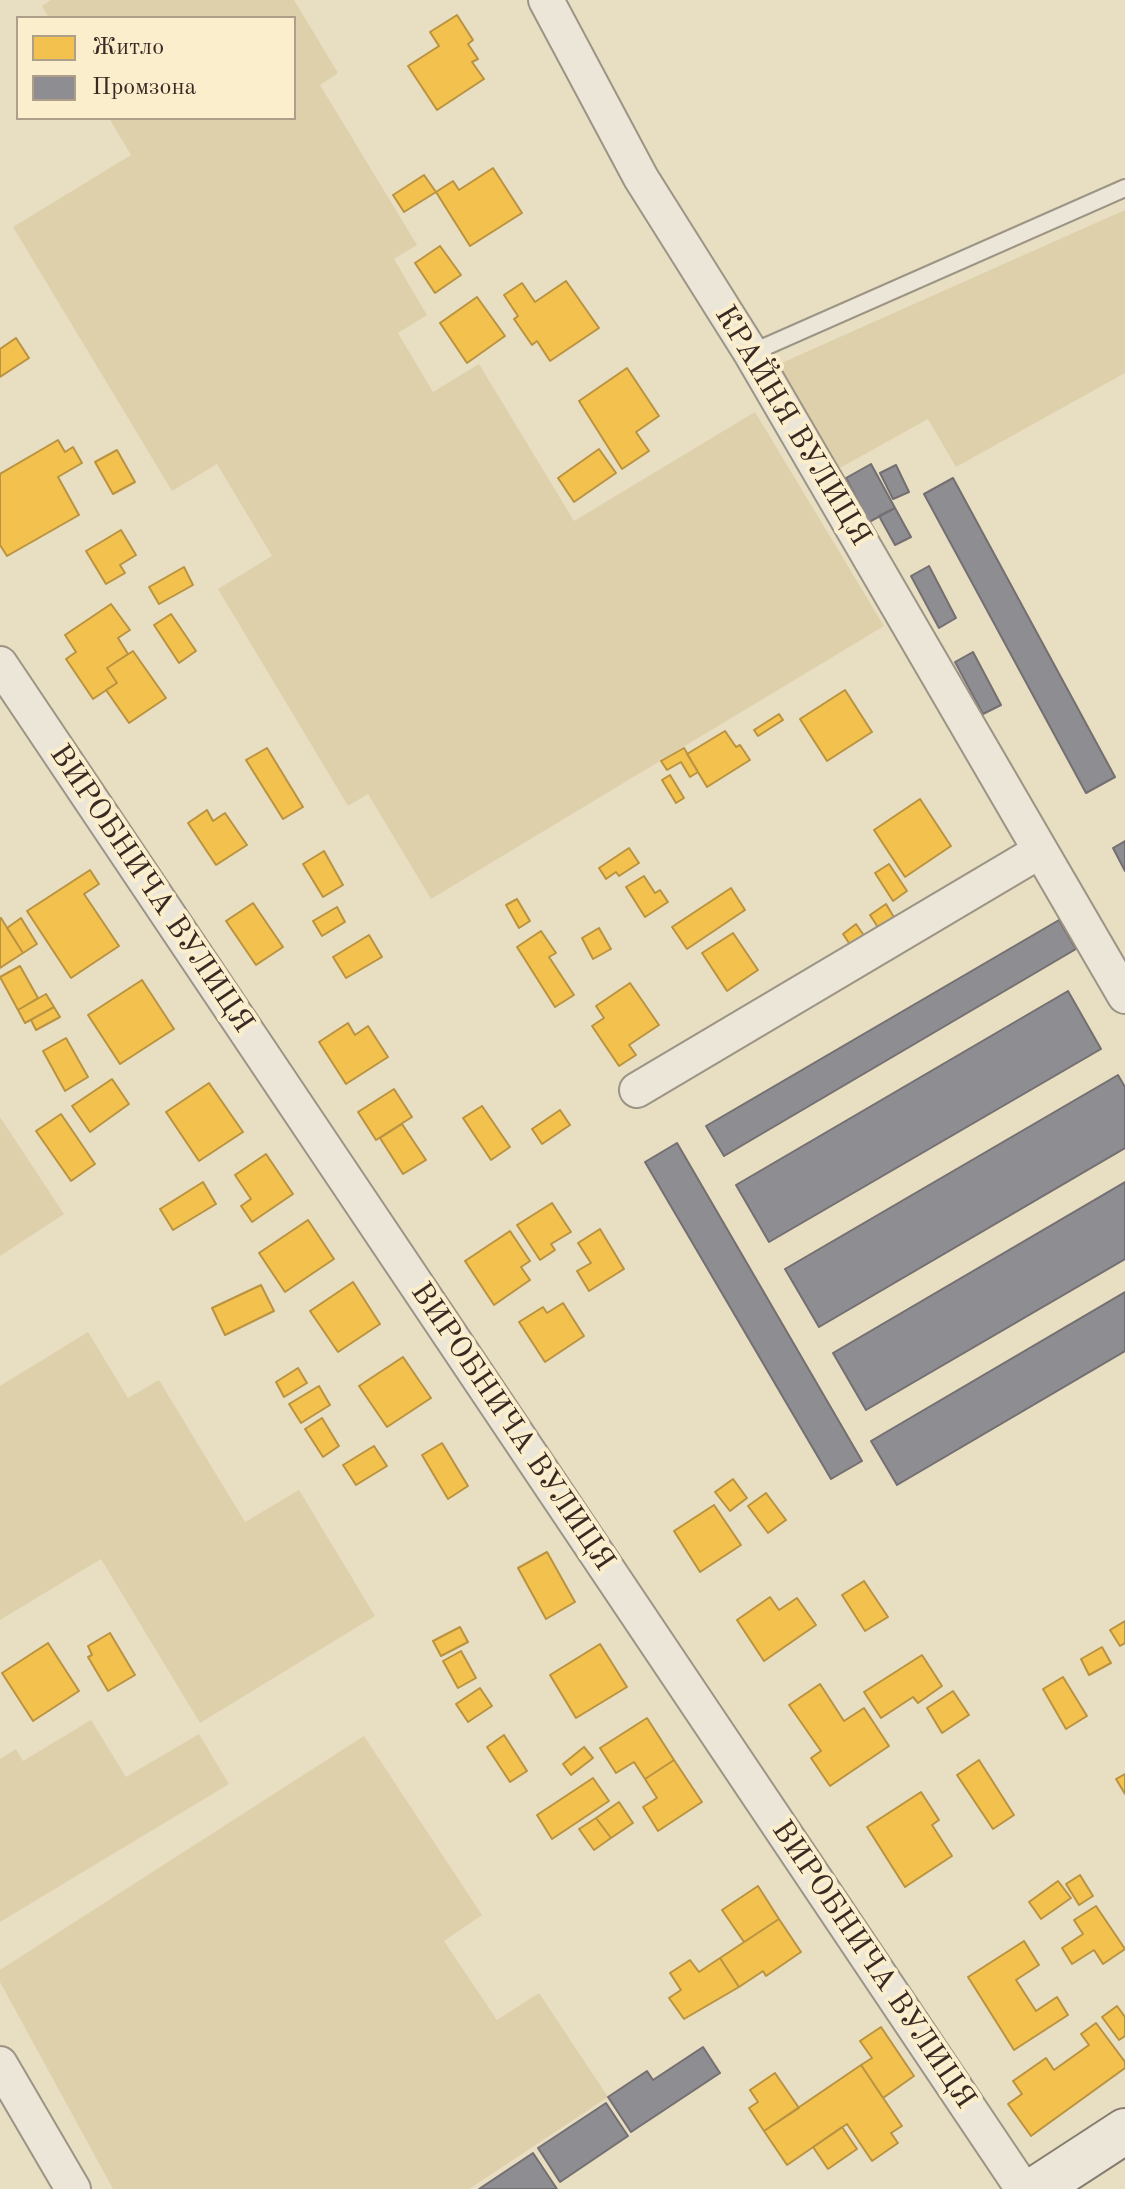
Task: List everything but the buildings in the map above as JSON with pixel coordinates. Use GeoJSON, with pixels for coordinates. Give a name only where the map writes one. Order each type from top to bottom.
{"type":"FeatureCollection","features":[{"type":"Feature","properties":{"kind":"street","name":"КРАЙНЯ ВУЛИЦЯ"},"geometry":{"type":"LineString","coordinates":[[546,0],[641,178],[751,353],[1125,996]]}},
{"type":"Feature","properties":{"kind":"street","name":"ВИРОБНИЧА ВУЛИЦЯ"},"geometry":{"type":"LineString","coordinates":[[0,664],[1023,2189]]}},
{"type":"Feature","properties":{"kind":"street"},"geometry":{"type":"LineString","coordinates":[[637,1090],[1040,851]]}},
{"type":"Feature","properties":{"kind":"street"},"geometry":{"type":"LineString","coordinates":[[0,2064],[73,2189]]}},
{"type":"Feature","properties":{"kind":"street"},"geometry":{"type":"LineString","coordinates":[[1036,2189],[1125,2131]]}},
{"type":"Feature","properties":{"kind":"lane"},"geometry":{"type":"LineString","coordinates":[[751,353],[1125,188]]}},
{"type":"Feature","properties":{"kind":"shaded area"},"geometry":{"type":"Polygon","coordinates":[[[51,0],[294,0],[338,73],[320,85],[417,245],[394,259],[427,315],[398,333],[433,392],[479,364],[574,521],[755,412],[884,626],[431,899],[368,794],[348,806],[218,589],[272,556],[217,464],[172,491],[13,227],[131,155],[110,120],[296,120],[296,16],[48,16],[42,6],[51,0]]]}},
{"type":"Feature","properties":{"kind":"shaded area"},"geometry":{"type":"Polygon","coordinates":[[[1125,210],[1125,373],[956,467],[928,419],[838,469],[777,365],[1125,210]]]}},
{"type":"Feature","properties":{"kind":"shaded area"},"geometry":{"type":"Polygon","coordinates":[[[0,1117],[64,1214],[0,1256],[0,1117]]]}},
{"type":"Feature","properties":{"kind":"shaded area"},"geometry":{"type":"Polygon","coordinates":[[[88,1332],[128,1398],[159,1380],[245,1522],[299,1490],[375,1616],[200,1723],[101,1559],[0,1620],[0,1386],[88,1332]]]}},
{"type":"Feature","properties":{"kind":"shaded area"},"geometry":{"type":"Polygon","coordinates":[[[91,1720],[126,1777],[199,1734],[229,1784],[0,1922],[0,1759],[16,1749],[23,1761],[91,1720]]]}},
{"type":"Feature","properties":{"kind":"shaded area"},"geometry":{"type":"Polygon","coordinates":[[[364,1736],[482,1915],[444,1941],[497,2020],[539,1993],[608,2097],[469,2189],[113,2189],[0,1982],[0,1970],[364,1736]]]}}]}
